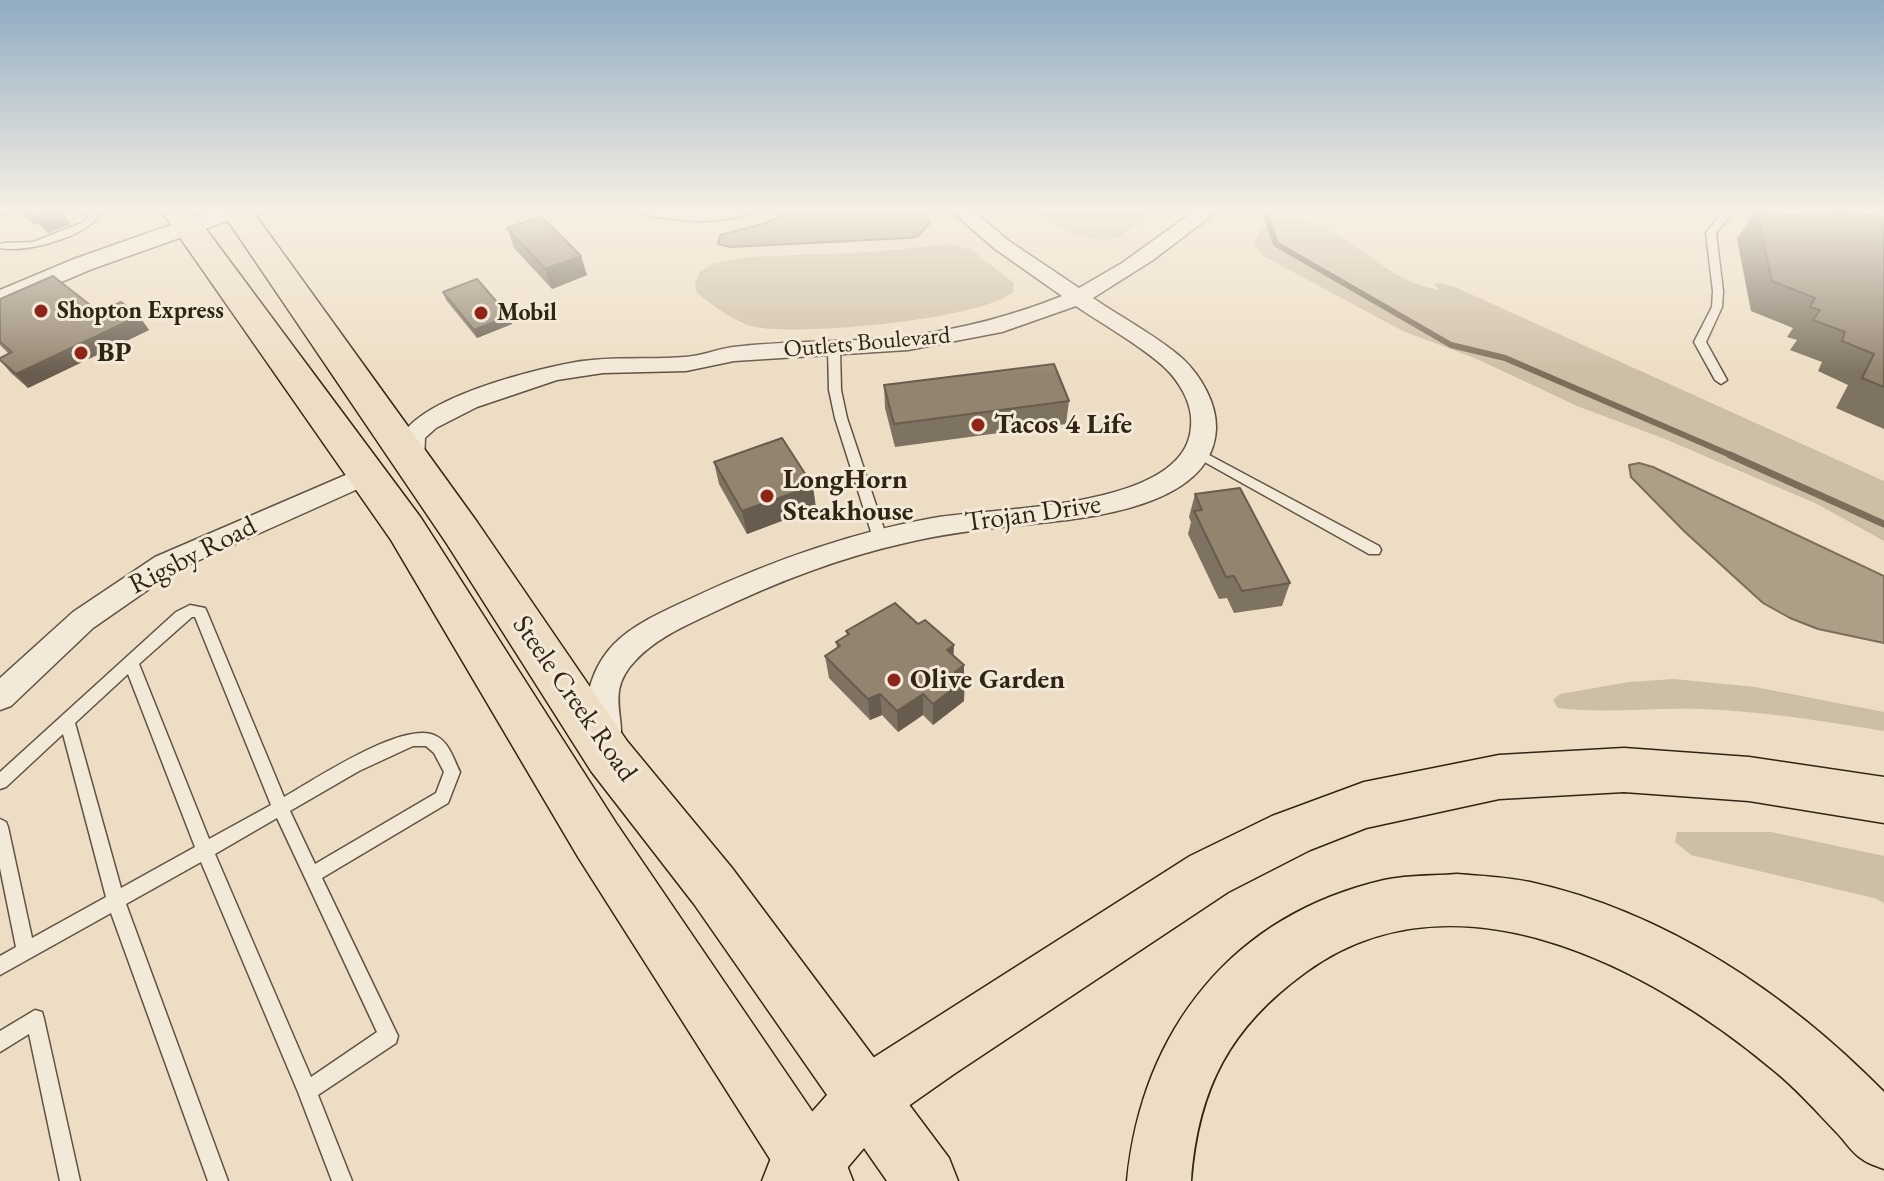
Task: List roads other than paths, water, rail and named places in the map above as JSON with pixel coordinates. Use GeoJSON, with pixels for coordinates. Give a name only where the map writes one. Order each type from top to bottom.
{"type":"FeatureCollection","features":[{"type":"Feature","properties":{"kind":"main road","name":"Steele Creek Road"},"geometry":{"type":"LineString","coordinates":[[222,264],[390,467]]}},
{"type":"Feature","properties":{"kind":"main road","name":"Steele Creek Road"},"geometry":{"type":"LineString","coordinates":[[274,264],[373,406],[406,529],[808,1175]]}},
{"type":"Feature","properties":{"kind":"main road","name":"Steele Creek Road"},"geometry":{"type":"LineString","coordinates":[[390,467],[380,470],[393,475],[435,532],[462,533],[609,756],[713,886],[926,1181]]}},
{"type":"Feature","properties":{"kind":"main road"},"geometry":{"type":"LineString","coordinates":[[808,1175],[865,1099],[1209,874],[1291,833],[1364,805],[1499,777],[1624,770],[1749,779],[1884,800]]}},
{"type":"Feature","properties":{"kind":"main road"},"geometry":{"type":"LineString","coordinates":[[1159,1181],[1169,1121],[1188,1068],[1212,1023],[1238,989],[1272,958],[1312,931],[1356,914],[1403,902],[1454,899],[1499,903],[1558,915],[1623,939],[1684,969],[1738,1004],[1795,1048],[1884,1137]]}},
{"type":"Feature","properties":{"kind":"street"},"geometry":{"type":"LineString","coordinates":[[0,277],[31,264]]}},
{"type":"Feature","properties":{"kind":"street"},"geometry":{"type":"LineString","coordinates":[[0,300],[83,264]]}},
{"type":"Feature","properties":{"kind":"street"},"geometry":{"type":"LineString","coordinates":[[1031,264],[1168,359],[1194,387],[1201,400],[1205,424],[1196,452]]}},
{"type":"Feature","properties":{"kind":"street","name":"Outlets Boulevard"},"geometry":{"type":"LineString","coordinates":[[390,467],[409,448],[418,428],[436,417],[511,386],[577,369],[711,361],[731,354],[906,344],[979,331],[1033,315],[1078,297],[1134,264]]}},
{"type":"Feature","properties":{"kind":"street","name":"Outlets Boulevard"},"geometry":{"type":"LineString","coordinates":[[373,406],[387,411],[406,412],[527,367],[584,356],[717,349],[731,354]]}},
{"type":"Feature","properties":{"kind":"street","name":"Trojan Drive"},"geometry":{"type":"LineString","coordinates":[[609,756],[600,712],[602,694],[617,661],[630,647],[683,615],[765,577],[880,538],[1102,506],[1130,499],[1168,483],[1196,452]]}},
{"type":"Feature","properties":{"kind":"street","name":"Rigsby Road"},"geometry":{"type":"LineString","coordinates":[[0,697],[83,620],[165,564],[390,467]]}},
{"type":"Feature","properties":{"kind":"lane"},"geometry":{"type":"LineString","coordinates":[[1715,264],[1717,307],[1700,342],[1721,380]]}},
{"type":"Feature","properties":{"kind":"lane"},"geometry":{"type":"LineString","coordinates":[[834,349],[835,390],[841,418],[880,538]]}},
{"type":"Feature","properties":{"kind":"lane"},"geometry":{"type":"LineString","coordinates":[[1196,452],[1374,550]]}},
{"type":"Feature","properties":{"kind":"lane"},"geometry":{"type":"LineString","coordinates":[[0,782],[181,616],[190,611],[200,612],[280,808],[389,1036],[307,1091]]}},
{"type":"Feature","properties":{"kind":"lane"},"geometry":{"type":"LineString","coordinates":[[131,662],[205,851],[342,1181]]}},
{"type":"Feature","properties":{"kind":"lane"},"geometry":{"type":"LineString","coordinates":[[67,721],[116,901],[218,1181]]}},
{"type":"Feature","properties":{"kind":"lane"},"geometry":{"type":"LineString","coordinates":[[0,966],[369,758],[407,741],[427,739],[440,747],[452,772],[442,798],[312,875]]}},
{"type":"Feature","properties":{"kind":"lane"},"geometry":{"type":"LineString","coordinates":[[0,827],[26,951]]}},
{"type":"Feature","properties":{"kind":"lane"},"geometry":{"type":"LineString","coordinates":[[0,1042],[35,1019],[70,1181]]}},
{"type":"Feature","properties":{"kind":"waterway"},"geometry":{"type":"LineString","coordinates":[[1311,264],[1451,345],[1505,358],[1735,457]]}},
{"type":"Feature","properties":{"kind":"waterway"},"geometry":{"type":"LineString","coordinates":[[1730,455],[1884,524]]}},
{"type":"Feature","properties":{"kind":"place","name":"Shopton Express"},"geometry":{"type":"Point","coordinates":[41,311]}},
{"type":"Feature","properties":{"kind":"place","name":"Mobil"},"geometry":{"type":"Point","coordinates":[481,313]}},
{"type":"Feature","properties":{"kind":"place","name":"BP"},"geometry":{"type":"Point","coordinates":[81,353]}},
{"type":"Feature","properties":{"kind":"place","name":"Tacos 4 Life"},"geometry":{"type":"Point","coordinates":[978,425]}},
{"type":"Feature","properties":{"kind":"place","name":"LongHorn Steakhouse"},"geometry":{"type":"Point","coordinates":[767,496]}},
{"type":"Feature","properties":{"kind":"place","name":"Olive Garden"},"geometry":{"type":"Point","coordinates":[894,680]}}]}
